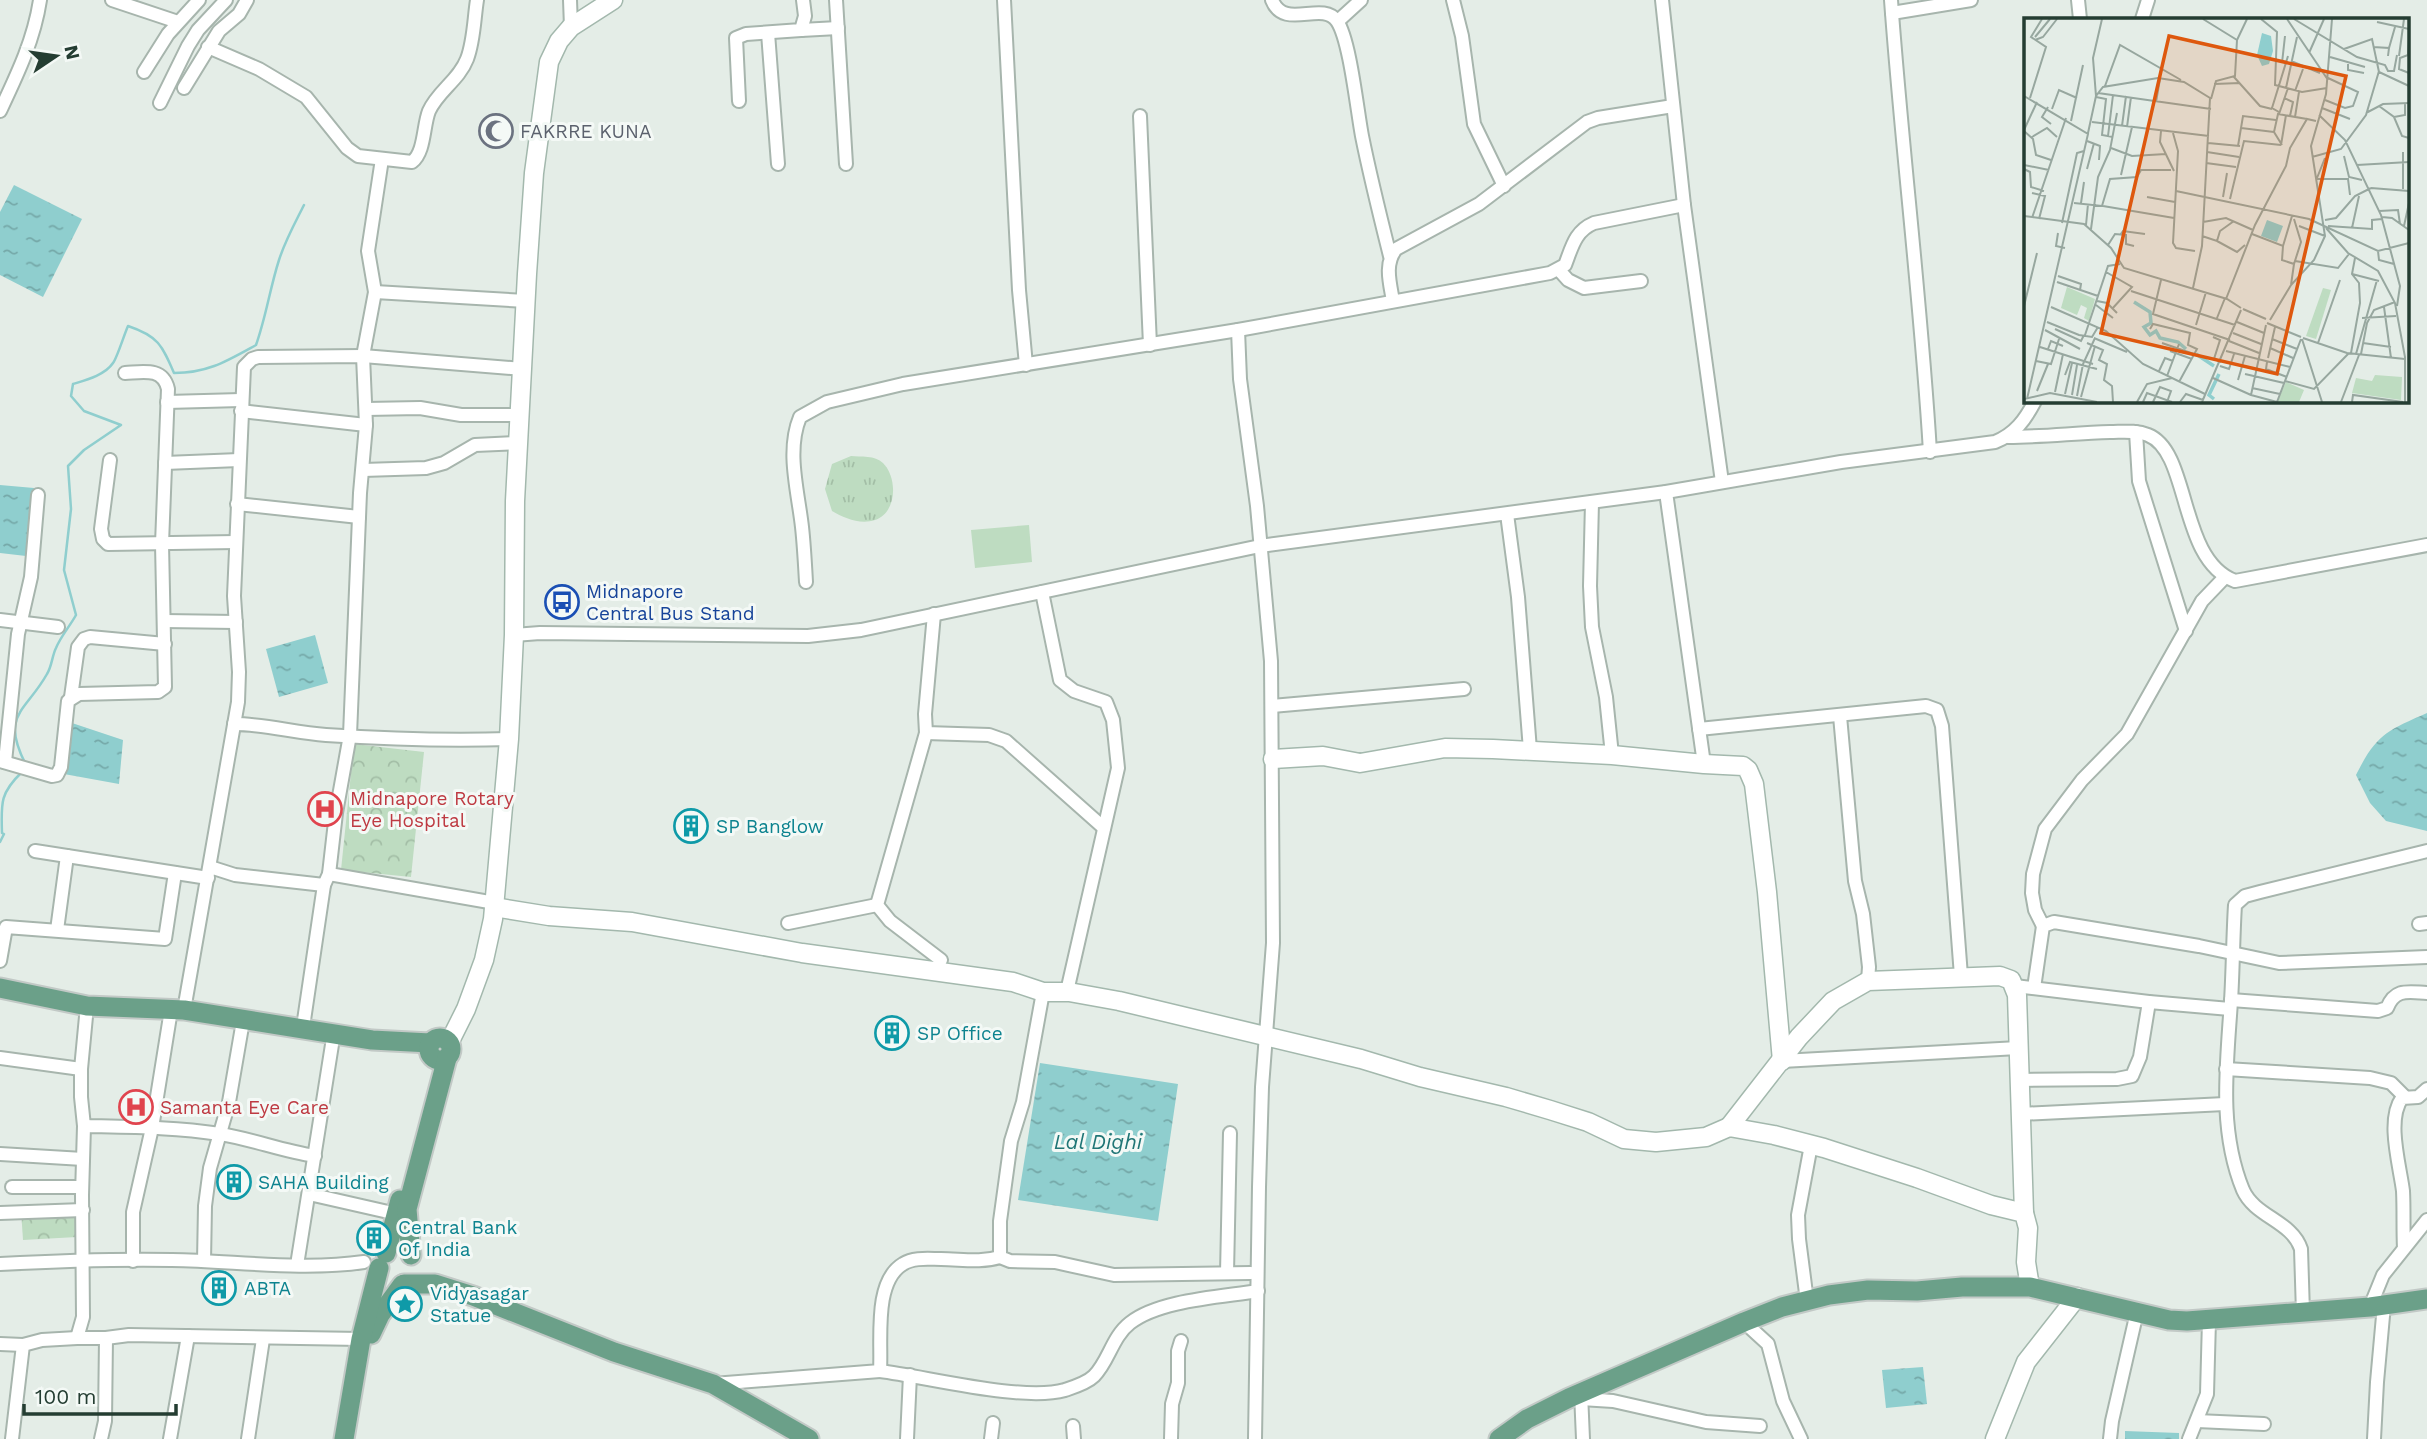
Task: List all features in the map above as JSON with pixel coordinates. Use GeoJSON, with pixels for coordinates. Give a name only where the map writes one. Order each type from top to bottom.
{"type":"FeatureCollection","features":[{"type":"Feature","properties":{"kind":"main road"},"geometry":{"type":"LineString","coordinates":[[0,988],[87,1006],[177,1010],[303,1027],[392,1042],[399,1047],[439,1052]]}},
{"type":"Feature","properties":{"kind":"main road"},"geometry":{"type":"LineString","coordinates":[[344,1439],[376,1261],[397,1214],[439,1052]]}},
{"type":"Feature","properties":{"kind":"main road"},"geometry":{"type":"LineString","coordinates":[[354,1439],[372,1331],[380,1315],[415,1272],[407,1209],[439,1052]]}},
{"type":"Feature","properties":{"kind":"main road"},"geometry":{"type":"LineString","coordinates":[[376,1261],[399,1249],[413,1259],[435,1284]]}},
{"type":"Feature","properties":{"kind":"main road"},"geometry":{"type":"LineString","coordinates":[[376,1261],[382,1277],[388,1283],[435,1284],[473,1296],[614,1352],[713,1384],[809,1439]]}},
{"type":"Feature","properties":{"kind":"main road"},"geometry":{"type":"LineString","coordinates":[[1499,1439],[1527,1419],[1744,1322],[1782,1307],[1829,1295],[1868,1290],[2030,1287],[2169,1320],[2304,1313],[2427,1299]]}},
{"type":"Feature","properties":{"kind":"street"},"geometry":{"type":"LineString","coordinates":[[0,111],[21,68],[32,37],[40,0]]}},
{"type":"Feature","properties":{"kind":"street"},"geometry":{"type":"LineString","coordinates":[[113,0],[178,22]]}},
{"type":"Feature","properties":{"kind":"street"},"geometry":{"type":"LineString","coordinates":[[144,72],[163,41],[199,0]]}},
{"type":"Feature","properties":{"kind":"street"},"geometry":{"type":"LineString","coordinates":[[160,103],[198,30],[226,0]]}},
{"type":"Feature","properties":{"kind":"street"},"geometry":{"type":"LineString","coordinates":[[184,88],[219,31],[239,14],[247,0]]}},
{"type":"Feature","properties":{"kind":"street"},"geometry":{"type":"LineString","coordinates":[[208,47],[259,69],[306,97],[352,152],[365,158],[407,162],[417,159],[426,120],[434,102],[464,66],[477,0]]}},
{"type":"Feature","properties":{"kind":"street"},"geometry":{"type":"LineString","coordinates":[[570,0],[571,27]]}},
{"type":"Feature","properties":{"kind":"street"},"geometry":{"type":"LineString","coordinates":[[439,1052],[466,1009],[484,960],[494,905],[509,739],[518,443],[534,173],[549,62],[559,41],[571,27],[612,0]]}},
{"type":"Feature","properties":{"kind":"street"},"geometry":{"type":"LineString","coordinates":[[801,30],[805,16],[803,0]]}},
{"type":"Feature","properties":{"kind":"street"},"geometry":{"type":"LineString","coordinates":[[836,0],[846,164]]}},
{"type":"Feature","properties":{"kind":"street"},"geometry":{"type":"LineString","coordinates":[[1004,0],[1019,290],[1026,365]]}},
{"type":"Feature","properties":{"kind":"street"},"geometry":{"type":"LineString","coordinates":[[1272,0],[1279,12],[1287,15],[1325,12],[1338,21],[1345,43],[1367,163],[1390,256],[1389,275],[1393,301]]}},
{"type":"Feature","properties":{"kind":"street"},"geometry":{"type":"LineString","coordinates":[[1338,21],[1361,0]]}},
{"type":"Feature","properties":{"kind":"street"},"geometry":{"type":"LineString","coordinates":[[1453,0],[1474,124],[1504,186]]}},
{"type":"Feature","properties":{"kind":"street"},"geometry":{"type":"LineString","coordinates":[[1662,0],[1685,205],[1722,482]]}},
{"type":"Feature","properties":{"kind":"street"},"geometry":{"type":"LineString","coordinates":[[1930,452],[1920,303],[1891,7],[1971,0]]}},
{"type":"Feature","properties":{"kind":"street"},"geometry":{"type":"LineString","coordinates":[[2142,18],[2148,0]]}},
{"type":"Feature","properties":{"kind":"street"},"geometry":{"type":"LineString","coordinates":[[739,101],[736,38],[746,34],[838,27]]}},
{"type":"Feature","properties":{"kind":"street"},"geometry":{"type":"LineString","coordinates":[[768,33],[778,164]]}},
{"type":"Feature","properties":{"kind":"street"},"geometry":{"type":"LineString","coordinates":[[1390,256],[1405,243],[1479,204],[1587,121],[1673,106]]}},
{"type":"Feature","properties":{"kind":"street"},"geometry":{"type":"LineString","coordinates":[[1140,116],[1150,345]]}},
{"type":"Feature","properties":{"kind":"street"},"geometry":{"type":"LineString","coordinates":[[303,1027],[350,736],[359,517],[366,425],[363,356],[375,292],[368,251],[382,159]]}},
{"type":"Feature","properties":{"kind":"street"},"geometry":{"type":"LineString","coordinates":[[806,582],[794,471],[794,432],[800,417],[827,402],[902,384],[1238,330],[1559,270],[1565,265],[1580,231],[1586,227],[1594,223],[1685,205]]}},
{"type":"Feature","properties":{"kind":"street"},"geometry":{"type":"LineString","coordinates":[[1559,270],[1568,280],[1584,288],[1640,281]]}},
{"type":"Feature","properties":{"kind":"street"},"geometry":{"type":"LineString","coordinates":[[375,292],[526,301]]}},
{"type":"Feature","properties":{"kind":"street"},"geometry":{"type":"LineString","coordinates":[[1238,330],[1240,379],[1271,662],[1273,759],[1273,943],[1259,1187],[1255,1439]]}},
{"type":"Feature","properties":{"kind":"street"},"geometry":{"type":"LineString","coordinates":[[133,1261],[134,1212],[209,872],[239,685],[236,542],[244,368],[252,359],[363,356],[523,369]]}},
{"type":"Feature","properties":{"kind":"street"},"geometry":{"type":"LineString","coordinates":[[71,697],[79,694],[163,691],[166,682],[162,544],[168,389],[162,375],[156,372],[125,373]]}},
{"type":"Feature","properties":{"kind":"street"},"geometry":{"type":"LineString","coordinates":[[167,402],[241,405],[366,425]]}},
{"type":"Feature","properties":{"kind":"street"},"geometry":{"type":"LineString","coordinates":[[514,635],[554,633],[808,636],[861,630],[1260,545],[1666,492],[1841,462],[1996,442],[2017,429],[2034,402]]}},
{"type":"Feature","properties":{"kind":"street"},"geometry":{"type":"LineString","coordinates":[[366,409],[420,408],[478,416],[520,415]]}},
{"type":"Feature","properties":{"kind":"street"},"geometry":{"type":"LineString","coordinates":[[2008,437],[2136,432],[2148,435],[2162,446],[2168,456],[2207,561],[2225,578],[2235,581],[2427,545]]}},
{"type":"Feature","properties":{"kind":"street"},"geometry":{"type":"LineString","coordinates":[[2136,432],[2139,481],[2186,631]]}},
{"type":"Feature","properties":{"kind":"street"},"geometry":{"type":"LineString","coordinates":[[363,470],[426,468],[444,463],[475,445],[518,443]]}},
{"type":"Feature","properties":{"kind":"street"},"geometry":{"type":"LineString","coordinates":[[110,460],[101,519],[103,539],[108,544],[236,542]]}},
{"type":"Feature","properties":{"kind":"street"},"geometry":{"type":"LineString","coordinates":[[165,463],[239,460]]}},
{"type":"Feature","properties":{"kind":"street"},"geometry":{"type":"LineString","coordinates":[[1666,492],[1704,764]]}},
{"type":"Feature","properties":{"kind":"street"},"geometry":{"type":"LineString","coordinates":[[38,495],[31,577],[21,623],[3,762],[52,776],[60,771],[68,701],[71,697],[78,647],[84,639],[90,637],[164,644]]}},
{"type":"Feature","properties":{"kind":"street"},"geometry":{"type":"LineString","coordinates":[[1592,502],[1592,626],[1606,697],[1612,755]]}},
{"type":"Feature","properties":{"kind":"street"},"geometry":{"type":"LineString","coordinates":[[237,504],[359,517]]}},
{"type":"Feature","properties":{"kind":"street"},"geometry":{"type":"LineString","coordinates":[[1507,514],[1518,597],[1530,750]]}},
{"type":"Feature","properties":{"kind":"street"},"geometry":{"type":"LineString","coordinates":[[2034,988],[2043,926],[2035,910],[2033,874],[2045,829],[2082,780],[2127,734],[2202,601],[2225,578]]}},
{"type":"Feature","properties":{"kind":"street"},"geometry":{"type":"LineString","coordinates":[[1042,592],[1060,680],[1074,691],[1106,702],[1112,720],[1118,768],[1069,992]]}},
{"type":"Feature","properties":{"kind":"street"},"geometry":{"type":"LineString","coordinates":[[877,905],[926,733],[925,714],[934,614]]}},
{"type":"Feature","properties":{"kind":"street"},"geometry":{"type":"LineString","coordinates":[[0,620],[58,626]]}},
{"type":"Feature","properties":{"kind":"street"},"geometry":{"type":"LineString","coordinates":[[164,621],[236,622]]}},
{"type":"Feature","properties":{"kind":"street"},"geometry":{"type":"LineString","coordinates":[[1272,706],[1464,689]]}},
{"type":"Feature","properties":{"kind":"street"},"geometry":{"type":"LineString","coordinates":[[1699,729],[1933,707],[1940,716],[1961,976]]}},
{"type":"Feature","properties":{"kind":"street"},"geometry":{"type":"LineString","coordinates":[[1840,716],[1855,881],[1863,914],[1869,967],[1868,981]]}},
{"type":"Feature","properties":{"kind":"street"},"geometry":{"type":"LineString","coordinates":[[234,724],[255,724],[324,735],[429,741],[509,739]]}},
{"type":"Feature","properties":{"kind":"street"},"geometry":{"type":"LineString","coordinates":[[926,733],[989,734],[1006,741],[1104,828]]}},
{"type":"Feature","properties":{"kind":"street"},"geometry":{"type":"LineString","coordinates":[[1273,759],[1323,756],[1360,763],[1445,748],[1530,750],[1743,766],[1748,770],[1754,784],[1782,1061]]}},
{"type":"Feature","properties":{"kind":"street"},"geometry":{"type":"LineString","coordinates":[[36,851],[176,873],[209,872],[327,880],[549,916],[632,922],[789,951],[1013,982],[1043,992],[1069,992],[1119,1001],[1361,1059],[1420,1077],[1517,1100],[1588,1122],[1624,1139],[1656,1142],[1706,1136],[1729,1127],[1799,1037],[1833,1000],[1868,981],[2000,976],[2011,980],[2015,986],[2024,1213],[2028,1228],[2026,1262],[2030,1287]]}},
{"type":"Feature","properties":{"kind":"street"},"geometry":{"type":"LineString","coordinates":[[2304,1313],[2301,1249],[2298,1241],[2293,1234],[2254,1207],[2244,1191],[2226,1124],[2226,1069],[2235,905],[2245,896],[2427,851]]}},
{"type":"Feature","properties":{"kind":"street"},"geometry":{"type":"LineString","coordinates":[[57,930],[67,856]]}},
{"type":"Feature","properties":{"kind":"street"},"geometry":{"type":"LineString","coordinates":[[0,961],[6,927],[165,939],[176,873]]}},
{"type":"Feature","properties":{"kind":"street"},"geometry":{"type":"LineString","coordinates":[[788,923],[877,905]]}},
{"type":"Feature","properties":{"kind":"street"},"geometry":{"type":"LineString","coordinates":[[877,905],[890,922],[941,960]]}},
{"type":"Feature","properties":{"kind":"street"},"geometry":{"type":"LineString","coordinates":[[2043,926],[2054,922],[2068,923],[2279,963],[2427,957]]}},
{"type":"Feature","properties":{"kind":"street"},"geometry":{"type":"LineString","coordinates":[[2015,986],[2149,1002],[2378,1011],[2387,1009],[2395,995],[2427,993]]}},
{"type":"Feature","properties":{"kind":"street"},"geometry":{"type":"LineString","coordinates":[[1000,1257],[1000,1221],[1010,1141],[1023,1102],[1043,992]]}},
{"type":"Feature","properties":{"kind":"street"},"geometry":{"type":"LineString","coordinates":[[2019,1080],[2117,1079],[2132,1076],[2140,1058],[2149,1002]]}},
{"type":"Feature","properties":{"kind":"street"},"geometry":{"type":"LineString","coordinates":[[77,1338],[83,1317],[82,1187],[85,1126],[81,1069],[87,1006]]}},
{"type":"Feature","properties":{"kind":"street"},"geometry":{"type":"LineString","coordinates":[[204,1261],[205,1206],[210,1168],[229,1102],[243,1021]]}},
{"type":"Feature","properties":{"kind":"street"},"geometry":{"type":"LineString","coordinates":[[297,1265],[334,1032]]}},
{"type":"Feature","properties":{"kind":"street"},"geometry":{"type":"LineString","coordinates":[[1782,1061],[2018,1048]]}},
{"type":"Feature","properties":{"kind":"street"},"geometry":{"type":"LineString","coordinates":[[0,1058],[81,1069]]}},
{"type":"Feature","properties":{"kind":"street"},"geometry":{"type":"LineString","coordinates":[[2226,1069],[2370,1078],[2391,1083],[2406,1097]]}},
{"type":"Feature","properties":{"kind":"street"},"geometry":{"type":"LineString","coordinates":[[2404,1248],[2403,1195],[2395,1135],[2399,1104],[2400,1100],[2418,1097],[2427,1089]]}},
{"type":"Feature","properties":{"kind":"street"},"geometry":{"type":"LineString","coordinates":[[2020,1114],[2225,1104]]}},
{"type":"Feature","properties":{"kind":"street"},"geometry":{"type":"LineString","coordinates":[[85,1126],[220,1134],[288,1152],[315,1156]]}},
{"type":"Feature","properties":{"kind":"street"},"geometry":{"type":"LineString","coordinates":[[1729,1127],[1811,1145],[1917,1178],[1991,1205],[2024,1213]]}},
{"type":"Feature","properties":{"kind":"street"},"geometry":{"type":"LineString","coordinates":[[1227,1273],[1230,1133]]}},
{"type":"Feature","properties":{"kind":"street"},"geometry":{"type":"LineString","coordinates":[[1807,1301],[1798,1215],[1811,1145]]}},
{"type":"Feature","properties":{"kind":"street"},"geometry":{"type":"LineString","coordinates":[[0,1154],[83,1159]]}},
{"type":"Feature","properties":{"kind":"street"},"geometry":{"type":"LineString","coordinates":[[12,1187],[82,1187]]}},
{"type":"Feature","properties":{"kind":"street"},"geometry":{"type":"LineString","coordinates":[[309,1194],[397,1214]]}},
{"type":"Feature","properties":{"kind":"street"},"geometry":{"type":"LineString","coordinates":[[0,1213],[83,1210]]}},
{"type":"Feature","properties":{"kind":"street"},"geometry":{"type":"LineString","coordinates":[[2374,1439],[2377,1306],[2383,1275],[2427,1220]]}},
{"type":"Feature","properties":{"kind":"street"},"geometry":{"type":"LineString","coordinates":[[880,1371],[880,1327],[884,1295],[891,1275],[903,1264],[915,1259],[986,1261],[1000,1257],[1010,1261],[1055,1262],[1114,1275],[1251,1273]]}},
{"type":"Feature","properties":{"kind":"street"},"geometry":{"type":"LineString","coordinates":[[0,1264],[82,1260],[344,1265],[376,1261]]}},
{"type":"Feature","properties":{"kind":"street"},"geometry":{"type":"LineString","coordinates":[[713,1384],[880,1371],[1005,1391],[1044,1393],[1063,1390],[1094,1376],[1122,1331],[1128,1324],[1147,1313],[1175,1305],[1258,1291]]}},
{"type":"Feature","properties":{"kind":"street"},"geometry":{"type":"LineString","coordinates":[[1995,1439],[2026,1362],[2077,1297]]}},
{"type":"Feature","properties":{"kind":"street"},"geometry":{"type":"LineString","coordinates":[[2110,1439],[2137,1312]]}},
{"type":"Feature","properties":{"kind":"street"},"geometry":{"type":"LineString","coordinates":[[2189,1439],[2207,1394],[2209,1320]]}},
{"type":"Feature","properties":{"kind":"street"},"geometry":{"type":"LineString","coordinates":[[1744,1322],[1768,1344],[1783,1401],[1801,1439]]}},
{"type":"Feature","properties":{"kind":"street"},"geometry":{"type":"LineString","coordinates":[[0,1343],[23,1345],[42,1340],[77,1338],[188,1336],[361,1339]]}},
{"type":"Feature","properties":{"kind":"street"},"geometry":{"type":"LineString","coordinates":[[170,1439],[188,1336]]}},
{"type":"Feature","properties":{"kind":"street"},"geometry":{"type":"LineString","coordinates":[[101,1439],[105,1421],[107,1338]]}},
{"type":"Feature","properties":{"kind":"street"},"geometry":{"type":"LineString","coordinates":[[248,1439],[263,1339]]}},
{"type":"Feature","properties":{"kind":"street"},"geometry":{"type":"LineString","coordinates":[[1171,1439],[1172,1404],[1178,1383],[1178,1351],[1181,1341]]}},
{"type":"Feature","properties":{"kind":"street"},"geometry":{"type":"LineString","coordinates":[[12,1439],[23,1345]]}},
{"type":"Feature","properties":{"kind":"street"},"geometry":{"type":"LineString","coordinates":[[907,1439],[910,1375]]}},
{"type":"Feature","properties":{"kind":"street"},"geometry":{"type":"LineString","coordinates":[[1583,1439],[1581,1396],[1706,1422],[1760,1426]]}},
{"type":"Feature","properties":{"kind":"street"},"geometry":{"type":"LineString","coordinates":[[2197,1420],[2264,1424]]}},
{"type":"Feature","properties":{"kind":"street"},"geometry":{"type":"LineString","coordinates":[[991,1439],[993,1423]]}},
{"type":"Feature","properties":{"kind":"green space"},"geometry":{"type":"Polygon","coordinates":[[[851,456],[880,460],[891,477],[891,503],[888,510],[875,520],[858,521],[832,511],[825,489],[832,464],[851,456]]]}},
{"type":"Feature","properties":{"kind":"green space"},"geometry":{"type":"Polygon","coordinates":[[[1029,525],[1032,562],[975,568],[971,530],[1029,525]]]}},
{"type":"Feature","properties":{"kind":"green space"},"geometry":{"type":"Polygon","coordinates":[[[354,744],[424,752],[411,877],[341,870],[354,744]]]}},
{"type":"Feature","properties":{"kind":"green space"},"geometry":{"type":"Polygon","coordinates":[[[76,1209],[77,1237],[23,1240],[21,1210],[76,1209]]]}},
{"type":"Feature","properties":{"kind":"water"},"geometry":{"type":"Polygon","coordinates":[[[14,185],[82,219],[43,297],[0,275],[0,212],[14,185]]]}},
{"type":"Feature","properties":{"kind":"water"},"geometry":{"type":"Polygon","coordinates":[[[0,485],[34,488],[26,556],[0,553],[0,485]]]}},
{"type":"Feature","properties":{"kind":"water"},"geometry":{"type":"Polygon","coordinates":[[[315,635],[328,683],[279,697],[266,649],[315,635]]]}},
{"type":"Feature","properties":{"kind":"water"},"geometry":{"type":"Polygon","coordinates":[[[2427,713],[2427,831],[2386,821],[2370,803],[2356,775],[2370,751],[2384,736],[2427,713]]]}},
{"type":"Feature","properties":{"kind":"water"},"geometry":{"type":"Polygon","coordinates":[[[72,723],[123,740],[119,784],[64,774],[72,723]]]}},
{"type":"Feature","properties":{"kind":"water","name":"Lal Dighi"},"geometry":{"type":"Polygon","coordinates":[[[1040,1063],[1178,1084],[1158,1221],[1018,1200],[1040,1063]]]}},
{"type":"Feature","properties":{"kind":"water"},"geometry":{"type":"Polygon","coordinates":[[[1923,1367],[1927,1404],[1886,1408],[1882,1370],[1923,1367]]]}},
{"type":"Feature","properties":{"kind":"water"},"geometry":{"type":"Polygon","coordinates":[[[2125,1431],[2179,1433],[2179,1439],[2125,1439],[2125,1431]]]}},
{"type":"Feature","properties":{"kind":"waterway"},"geometry":{"type":"LineString","coordinates":[[26,765],[15,735],[15,724],[24,706],[47,674],[58,644],[76,615],[64,570],[71,509],[68,466],[84,450],[121,425],[84,411],[71,396],[73,384],[110,367],[128,326],[158,343],[174,373],[207,368],[256,345],[279,260],[304,205]]}},
{"type":"Feature","properties":{"kind":"waterway"},"geometry":{"type":"LineString","coordinates":[[0,842],[4,834],[3,799],[9,786],[22,772]]}},
{"type":"Feature","properties":{"kind":"place","name":"FAKRRE KUNA"},"geometry":{"type":"Point","coordinates":[496,131]}},
{"type":"Feature","properties":{"kind":"place","name":"Midnapore Central Bus Stand"},"geometry":{"type":"Point","coordinates":[562,602]}},
{"type":"Feature","properties":{"kind":"place","name":"Midnapore Rotary Eye Hospital"},"geometry":{"type":"Point","coordinates":[325,809]}},
{"type":"Feature","properties":{"kind":"place","name":"SP Banglow"},"geometry":{"type":"Point","coordinates":[691,826]}},
{"type":"Feature","properties":{"kind":"place","name":"SP Office"},"geometry":{"type":"Point","coordinates":[892,1033]}},
{"type":"Feature","properties":{"kind":"place","name":"Samanta Eye Care"},"geometry":{"type":"Point","coordinates":[136,1107]}},
{"type":"Feature","properties":{"kind":"place","name":"SAHA Building"},"geometry":{"type":"Point","coordinates":[234,1182]}},
{"type":"Feature","properties":{"kind":"place","name":"Central Bank Of India"},"geometry":{"type":"Point","coordinates":[374,1238]}},
{"type":"Feature","properties":{"kind":"place","name":"ABTA"},"geometry":{"type":"Point","coordinates":[219,1288]}},
{"type":"Feature","properties":{"kind":"place","name":"Vidyasagar Statue"},"geometry":{"type":"Point","coordinates":[405,1304]}}]}
